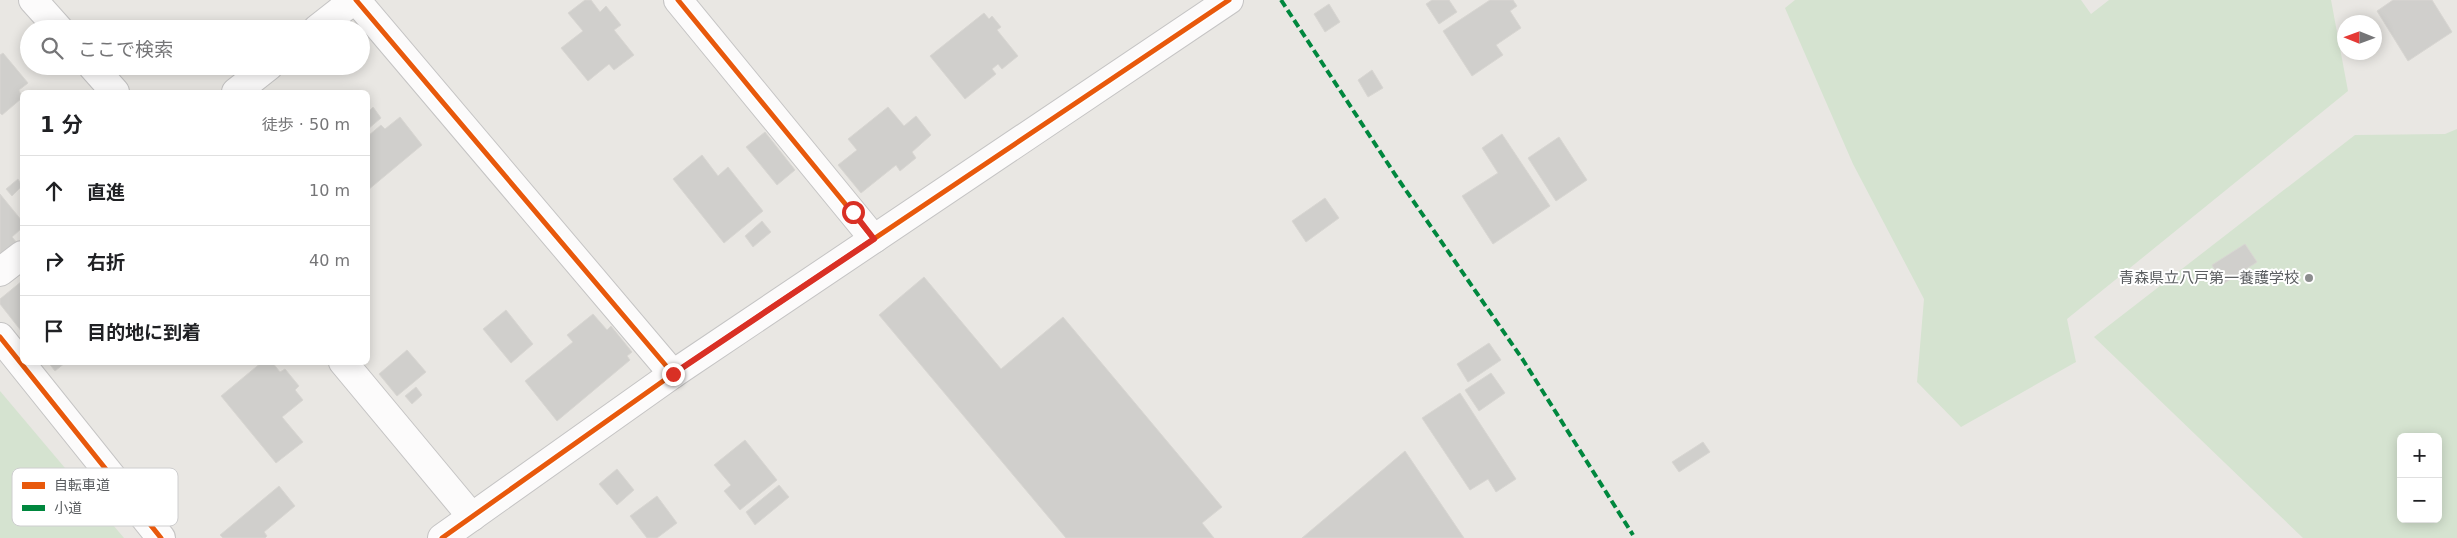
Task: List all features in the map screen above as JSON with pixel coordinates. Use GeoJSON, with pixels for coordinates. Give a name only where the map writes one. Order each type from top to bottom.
{"type":"FeatureCollection","features":[{"type":"Feature","properties":{"kind":"street"},"geometry":{"type":"LineString","coordinates":[[33,0],[51,20]]}},
{"type":"Feature","properties":{"kind":"street"},"geometry":{"type":"LineString","coordinates":[[329,20],[355,0],[673,374]]}},
{"type":"Feature","properties":{"kind":"street"},"geometry":{"type":"LineString","coordinates":[[678,0],[874,239]]}},
{"type":"Feature","properties":{"kind":"street"},"geometry":{"type":"LineString","coordinates":[[442,538],[673,374],[1229,0]]}},
{"type":"Feature","properties":{"kind":"street"},"geometry":{"type":"LineString","coordinates":[[100,75],[113,90]]}},
{"type":"Feature","properties":{"kind":"street"},"geometry":{"type":"LineString","coordinates":[[239,90],[258,75]]}},
{"type":"Feature","properties":{"kind":"street"},"geometry":{"type":"LineString","coordinates":[[0,272],[20,257]]}},
{"type":"Feature","properties":{"kind":"street"},"geometry":{"type":"LineString","coordinates":[[0,337],[20,362]]}},
{"type":"Feature","properties":{"kind":"street"},"geometry":{"type":"LineString","coordinates":[[23,365],[106,468]]}},
{"type":"Feature","properties":{"kind":"street"},"geometry":{"type":"LineString","coordinates":[[345,365],[472,517]]}},
{"type":"Feature","properties":{"kind":"street"},"geometry":{"type":"LineString","coordinates":[[152,526],[162,538]]}},
{"type":"Feature","properties":{"kind":"green space"},"geometry":{"type":"Polygon","coordinates":[[[1795,0],[2081,0],[2091,14],[2109,0],[2331,0],[2337,32],[2337,60],[2342,60],[2348,91],[2067,319],[2076,362],[1961,427],[1917,382],[1924,299],[1853,164],[1785,8],[1795,0]]]}},
{"type":"Feature","properties":{"kind":"green space","name":"青森県立八戸第一養護学校"},"geometry":{"type":"Polygon","coordinates":[[[2457,129],[2457,538],[2303,538],[2094,337],[2355,135],[2445,134],[2457,129]]]}},
{"type":"Feature","properties":{"kind":"green space"},"geometry":{"type":"Polygon","coordinates":[[[0,391],[65,468],[12,468],[12,526],[114,526],[124,538],[0,538],[0,391]]]}},
{"type":"Feature","properties":{"kind":"building"},"geometry":{"type":"Polygon","coordinates":[[[585,0],[591,0],[600,12],[606,6],[621,25],[614,30],[634,55],[614,70],[609,64],[588,81],[561,48],[583,31],[568,13],[585,0]]]}},
{"type":"Feature","properties":{"kind":"building"},"geometry":{"type":"Polygon","coordinates":[[[1432,0],[1449,0],[1457,12],[1439,24],[1426,4],[1432,0]]]}},
{"type":"Feature","properties":{"kind":"building"},"geometry":{"type":"Polygon","coordinates":[[[1490,0],[1513,0],[1517,6],[1510,11],[1521,28],[1496,45],[1503,55],[1472,76],[1443,31],[1490,0]]]}},
{"type":"Feature","properties":{"kind":"building"},"geometry":{"type":"Polygon","coordinates":[[[2393,0],[2432,0],[2452,32],[2408,61],[2382,19],[2382,15],[2379,15],[2377,11],[2393,0]]]}},
{"type":"Feature","properties":{"kind":"building"},"geometry":{"type":"Polygon","coordinates":[[[1329,4],[1340,22],[1325,32],[1314,14],[1329,4]]]}},
{"type":"Feature","properties":{"kind":"building"},"geometry":{"type":"Polygon","coordinates":[[[984,13],[989,19],[992,16],[1001,27],[997,30],[1018,56],[1002,69],[998,64],[992,69],[996,74],[965,99],[930,56],[984,13]]]}},
{"type":"Feature","properties":{"kind":"building"},"geometry":{"type":"Polygon","coordinates":[[[3,53],[28,83],[19,90],[20,100],[2,115],[0,113],[0,55],[3,53]]]}},
{"type":"Feature","properties":{"kind":"building"},"geometry":{"type":"Polygon","coordinates":[[[1372,70],[1383,88],[1368,97],[1358,80],[1372,70]]]}},
{"type":"Feature","properties":{"kind":"building"},"geometry":{"type":"Polygon","coordinates":[[[373,107],[381,118],[370,127],[370,110],[373,107]]]}},
{"type":"Feature","properties":{"kind":"building"},"geometry":{"type":"Polygon","coordinates":[[[888,107],[904,126],[916,116],[931,135],[912,152],[916,158],[900,171],[896,165],[861,193],[838,165],[857,150],[848,139],[888,107]]]}},
{"type":"Feature","properties":{"kind":"building"},"geometry":{"type":"Polygon","coordinates":[[[400,117],[422,145],[370,188],[370,134],[381,125],[385,129],[400,117]]]}},
{"type":"Feature","properties":{"kind":"building"},"geometry":{"type":"Polygon","coordinates":[[[765,132],[795,170],[777,185],[746,147],[765,132]]]}},
{"type":"Feature","properties":{"kind":"building"},"geometry":{"type":"Polygon","coordinates":[[[1502,134],[1550,206],[1493,244],[1462,196],[1498,173],[1482,148],[1502,134]]]}},
{"type":"Feature","properties":{"kind":"building"},"geometry":{"type":"Polygon","coordinates":[[[1559,137],[1587,180],[1556,201],[1528,158],[1559,137]]]}},
{"type":"Feature","properties":{"kind":"building"},"geometry":{"type":"Polygon","coordinates":[[[702,155],[718,176],[728,167],[763,211],[724,243],[673,179],[702,155]]]}},
{"type":"Feature","properties":{"kind":"building"},"geometry":{"type":"Polygon","coordinates":[[[18,179],[20,188],[12,196],[6,189],[18,179]]]}},
{"type":"Feature","properties":{"kind":"building"},"geometry":{"type":"Polygon","coordinates":[[[0,194],[20,219],[20,230],[12,237],[17,243],[0,257],[0,194]]]}},
{"type":"Feature","properties":{"kind":"building"},"geometry":{"type":"Polygon","coordinates":[[[1325,198],[1339,218],[1306,242],[1292,221],[1325,198]]]}},
{"type":"Feature","properties":{"kind":"building"},"geometry":{"type":"Polygon","coordinates":[[[762,221],[771,232],[753,247],[745,236],[762,221]]]}},
{"type":"Feature","properties":{"kind":"building"},"geometry":{"type":"Polygon","coordinates":[[[2245,244],[2257,262],[2223,284],[2212,265],[2245,244]]]}},
{"type":"Feature","properties":{"kind":"building"},"geometry":{"type":"Polygon","coordinates":[[[924,277],[1001,369],[1063,317],[1222,507],[1202,523],[1214,538],[1066,538],[879,315],[924,277]]]}},
{"type":"Feature","properties":{"kind":"building"},"geometry":{"type":"Polygon","coordinates":[[[20,283],[20,329],[0,304],[0,299],[20,283]]]}},
{"type":"Feature","properties":{"kind":"building"},"geometry":{"type":"Polygon","coordinates":[[[506,310],[533,344],[511,363],[483,329],[506,310]]]}},
{"type":"Feature","properties":{"kind":"building"},"geometry":{"type":"Polygon","coordinates":[[[593,314],[607,330],[611,326],[632,352],[627,356],[630,360],[557,421],[525,381],[573,342],[567,335],[593,314]]]}},
{"type":"Feature","properties":{"kind":"building"},"geometry":{"type":"Polygon","coordinates":[[[1489,343],[1501,360],[1468,382],[1457,364],[1489,343]]]}},
{"type":"Feature","properties":{"kind":"building"},"geometry":{"type":"Polygon","coordinates":[[[407,350],[426,372],[397,396],[379,374],[407,350]]]}},
{"type":"Feature","properties":{"kind":"building"},"geometry":{"type":"Polygon","coordinates":[[[50,365],[62,365],[55,371],[50,365]]]}},
{"type":"Feature","properties":{"kind":"building"},"geometry":{"type":"Polygon","coordinates":[[[258,365],[274,365],[280,372],[285,369],[299,386],[295,390],[303,400],[282,417],[303,442],[276,463],[221,396],[258,365]]]}},
{"type":"Feature","properties":{"kind":"building"},"geometry":{"type":"Polygon","coordinates":[[[1491,373],[1505,393],[1479,411],[1465,390],[1491,373]]]}},
{"type":"Feature","properties":{"kind":"building"},"geometry":{"type":"Polygon","coordinates":[[[416,387],[422,395],[412,404],[405,396],[416,387]]]}},
{"type":"Feature","properties":{"kind":"building"},"geometry":{"type":"Polygon","coordinates":[[[1460,393],[1516,479],[1496,492],[1488,479],[1470,490],[1422,418],[1460,393]]]}},
{"type":"Feature","properties":{"kind":"building"},"geometry":{"type":"Polygon","coordinates":[[[745,440],[777,480],[740,510],[724,491],[731,485],[714,465],[745,440]]]}},
{"type":"Feature","properties":{"kind":"building"},"geometry":{"type":"Polygon","coordinates":[[[1703,442],[1710,452],[1679,472],[1672,462],[1703,442]]]}},
{"type":"Feature","properties":{"kind":"building"},"geometry":{"type":"Polygon","coordinates":[[[1405,451],[1464,538],[1302,538],[1405,451]]]}},
{"type":"Feature","properties":{"kind":"building"},"geometry":{"type":"Polygon","coordinates":[[[617,469],[634,490],[617,505],[599,484],[617,469]]]}},
{"type":"Feature","properties":{"kind":"building"},"geometry":{"type":"Polygon","coordinates":[[[779,485],[789,497],[755,525],[746,512],[779,485]]]}},
{"type":"Feature","properties":{"kind":"building"},"geometry":{"type":"Polygon","coordinates":[[[279,486],[295,506],[264,532],[267,536],[265,538],[223,538],[220,535],[279,486]]]}},
{"type":"Feature","properties":{"kind":"building"},"geometry":{"type":"Polygon","coordinates":[[[657,496],[677,523],[657,538],[647,538],[630,516],[657,496]]]}},
{"type":"Feature","properties":{"kind":"marked path"},"geometry":{"type":"LineString","coordinates":[[1281,0],[1396,176],[1523,360],[1633,535]]}},
{"type":"Feature","properties":{"kind":"cycle path"},"geometry":{"type":"LineString","coordinates":[[356,0],[673,374]]}},
{"type":"Feature","properties":{"kind":"cycle path"},"geometry":{"type":"LineString","coordinates":[[678,0],[874,239]]}},
{"type":"Feature","properties":{"kind":"cycle path"},"geometry":{"type":"LineString","coordinates":[[442,538],[673,374],[1229,0]]}},
{"type":"Feature","properties":{"kind":"cycle path"},"geometry":{"type":"LineString","coordinates":[[0,337],[20,362]]}},
{"type":"Feature","properties":{"kind":"cycle path"},"geometry":{"type":"LineString","coordinates":[[22,365],[105,468]]}},
{"type":"Feature","properties":{"kind":"cycle path"},"geometry":{"type":"LineString","coordinates":[[151,526],[161,538]]}},
{"type":"Feature","properties":{"kind":"place","name":"青森県立八戸第一養護学校"},"geometry":{"type":"Point","coordinates":[2309,278]}},
{"type":"Feature","properties":{"kind":"route"},"geometry":{"type":"LineString","coordinates":[[673,374],[874,239],[853,212]]}}]}
